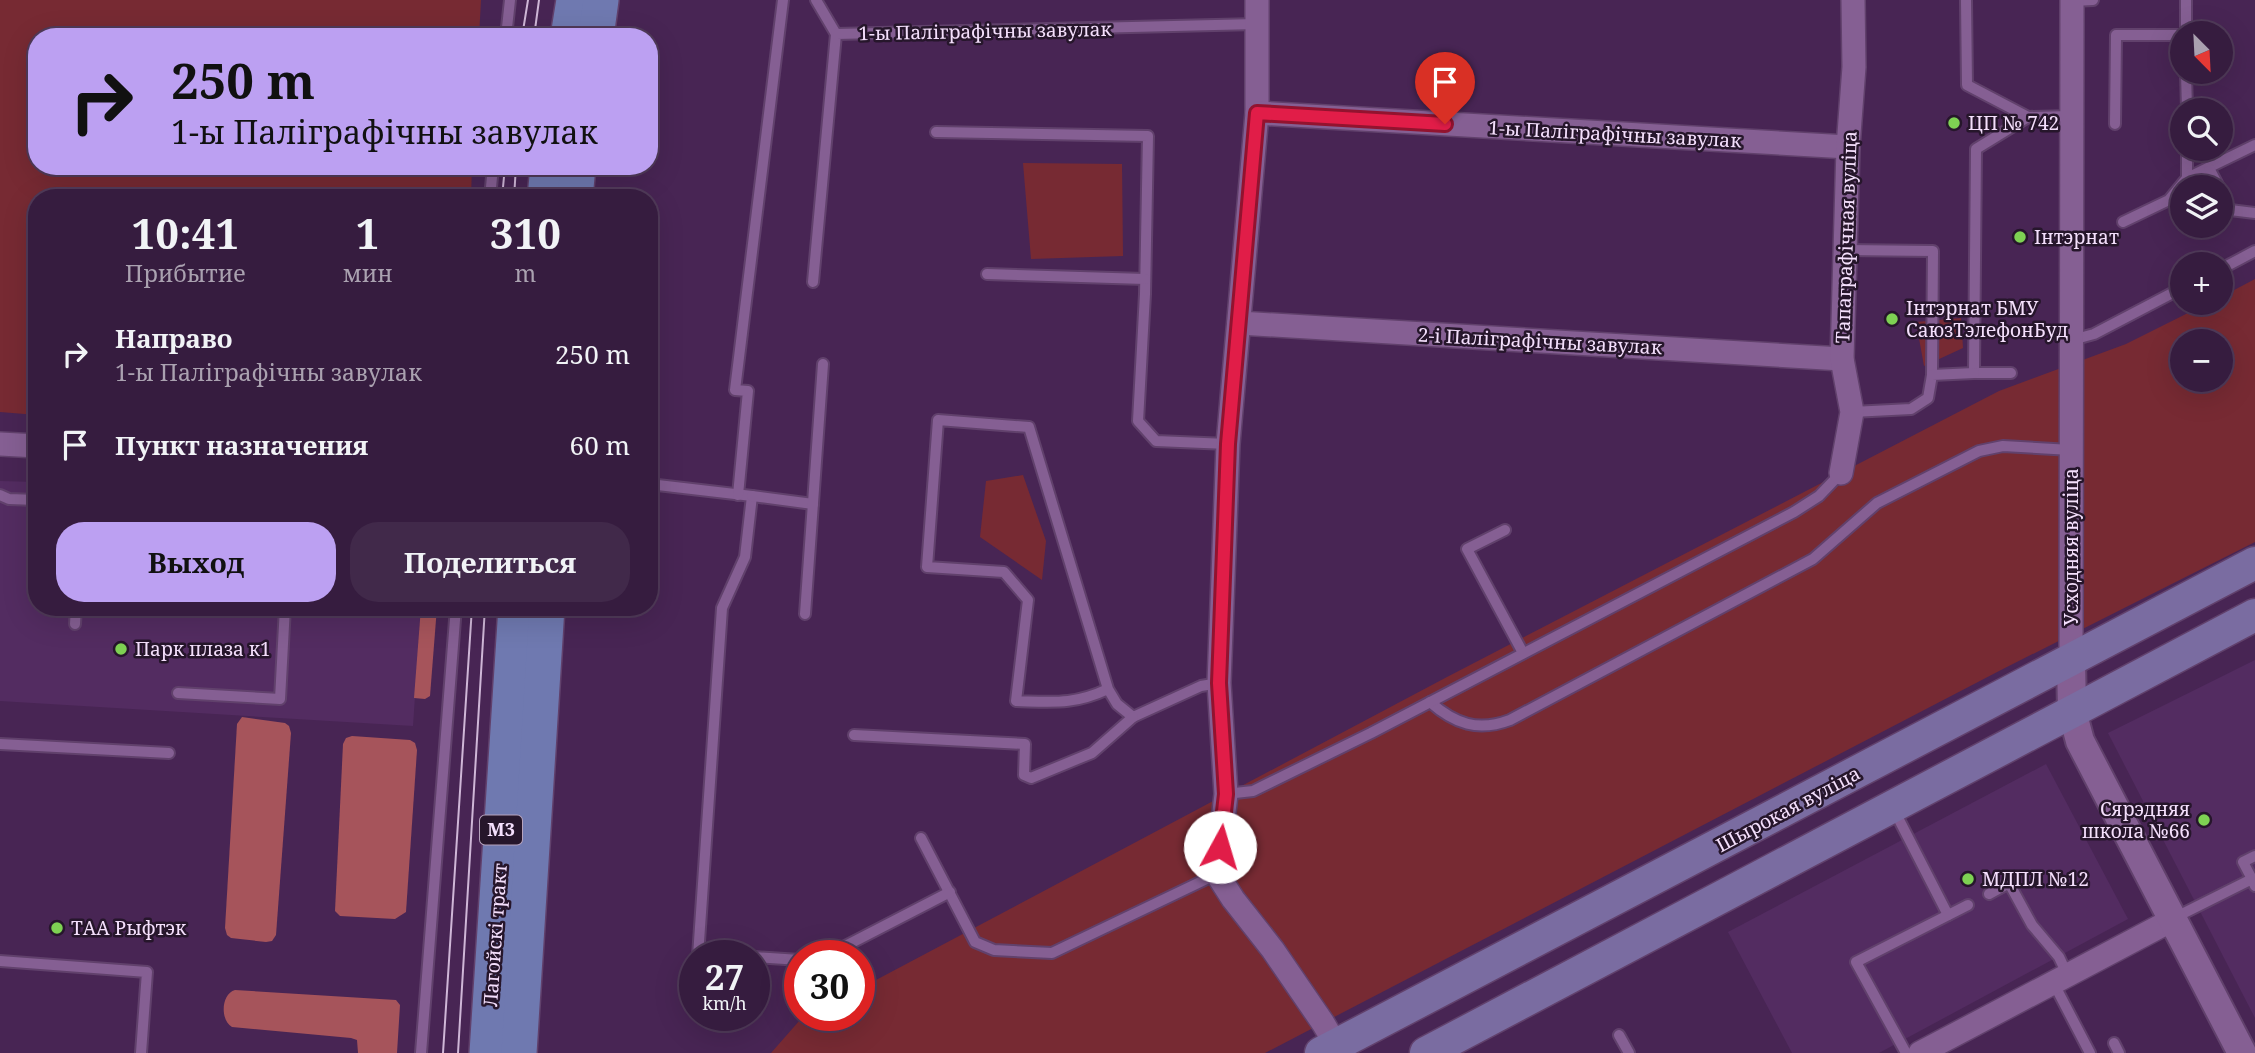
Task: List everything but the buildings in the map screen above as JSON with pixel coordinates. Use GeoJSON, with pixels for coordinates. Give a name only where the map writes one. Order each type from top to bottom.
{"type":"FeatureCollection","features":[{"type":"Feature","properties":{"kind":"main road"},"geometry":{"type":"LineString","coordinates":[[569,28],[574,0]]}},
{"type":"Feature","properties":{"kind":"main road"},"geometry":{"type":"LineString","coordinates":[[597,28],[601,0]]}},
{"type":"Feature","properties":{"kind":"main road","name":"Шырокая вуліца"},"geometry":{"type":"LineString","coordinates":[[1328,1049],[2255,563]]}},
{"type":"Feature","properties":{"kind":"main road"},"geometry":{"type":"LineString","coordinates":[[1426,1053],[2255,615]]}},
{"type":"Feature","properties":{"kind":"main road","name":"Лагойскі тракт"},"geometry":{"type":"LineString","coordinates":[[487,1053],[515,616]]}},
{"type":"Feature","properties":{"kind":"main road","name":"Лагойскі тракт"},"geometry":{"type":"LineString","coordinates":[[519,1053],[546,616]]}},
{"type":"Feature","properties":{"kind":"street"},"geometry":{"type":"LineString","coordinates":[[1257,0],[1257,113],[1228,444],[1219,683],[1226,794],[1217,874],[1324,1023],[1328,1049]]}},
{"type":"Feature","properties":{"kind":"street","name":"Тапаграфічная вуліца"},"geometry":{"type":"LineString","coordinates":[[1841,473],[1852,412],[1842,359],[1848,148],[1854,66],[1853,0]]}},
{"type":"Feature","properties":{"kind":"street","name":"Усходняя вуліца"},"geometry":{"type":"LineString","coordinates":[[2072,0],[2072,711],[2080,741],[2242,1053]]}},
{"type":"Feature","properties":{"kind":"street","name":"1-ы Паліграфічны завулак"},"geometry":{"type":"LineString","coordinates":[[1257,113],[1848,148]]}},
{"type":"Feature","properties":{"kind":"street","name":"2-і Паліграфічны завулак"},"geometry":{"type":"LineString","coordinates":[[1239,323],[1842,359]]}},
{"type":"Feature","properties":{"kind":"street"},"geometry":{"type":"LineString","coordinates":[[0,444],[28,446]]}},
{"type":"Feature","properties":{"kind":"street"},"geometry":{"type":"LineString","coordinates":[[1920,1053],[2172,920]]}},
{"type":"Feature","properties":{"kind":"lane"},"geometry":{"type":"LineString","coordinates":[[507,28],[510,0]]}},
{"type":"Feature","properties":{"kind":"lane"},"geometry":{"type":"LineString","coordinates":[[738,495],[748,391],[735,390],[783,0]]}},
{"type":"Feature","properties":{"kind":"lane"},"geometry":{"type":"LineString","coordinates":[[816,0],[836,34]]}},
{"type":"Feature","properties":{"kind":"lane"},"geometry":{"type":"LineString","coordinates":[[1966,0],[1967,85],[2028,117],[2072,116]]}},
{"type":"Feature","properties":{"kind":"lane"},"geometry":{"type":"LineString","coordinates":[[2072,0],[2093,0]]}},
{"type":"Feature","properties":{"kind":"lane"},"geometry":{"type":"LineString","coordinates":[[2185,21],[2186,0]]}},
{"type":"Feature","properties":{"kind":"lane","name":"1-ы Паліграфічны завулак"},"geometry":{"type":"LineString","coordinates":[[813,282],[836,34],[1257,24]]}},
{"type":"Feature","properties":{"kind":"lane"},"geometry":{"type":"LineString","coordinates":[[2115,124],[2116,34],[2170,34]]}},
{"type":"Feature","properties":{"kind":"lane"},"geometry":{"type":"LineString","coordinates":[[1974,373],[1976,149],[2028,117]]}},
{"type":"Feature","properties":{"kind":"lane"},"geometry":{"type":"LineString","coordinates":[[936,132],[1148,136],[1138,421],[1156,441],[1228,444]]}},
{"type":"Feature","properties":{"kind":"lane"},"geometry":{"type":"LineString","coordinates":[[2194,175],[2255,145]]}},
{"type":"Feature","properties":{"kind":"lane"},"geometry":{"type":"LineString","coordinates":[[2209,168],[2213,175]]}},
{"type":"Feature","properties":{"kind":"lane"},"geometry":{"type":"LineString","coordinates":[[2123,222],[2170,199]]}},
{"type":"Feature","properties":{"kind":"lane"},"geometry":{"type":"LineString","coordinates":[[2233,210],[2255,214]]}},
{"type":"Feature","properties":{"kind":"lane"},"geometry":{"type":"LineString","coordinates":[[1845,250],[1933,251],[1932,375],[1928,398],[1911,409],[1852,412]]}},
{"type":"Feature","properties":{"kind":"lane"},"geometry":{"type":"LineString","coordinates":[[2233,263],[2255,251]]}},
{"type":"Feature","properties":{"kind":"lane"},"geometry":{"type":"LineString","coordinates":[[987,274],[1145,279]]}},
{"type":"Feature","properties":{"kind":"lane"},"geometry":{"type":"LineString","coordinates":[[2072,340],[2094,334],[2170,294]]}},
{"type":"Feature","properties":{"kind":"lane"},"geometry":{"type":"LineString","coordinates":[[805,614],[823,365]]}},
{"type":"Feature","properties":{"kind":"lane"},"geometry":{"type":"LineString","coordinates":[[1932,375],[2011,373]]}},
{"type":"Feature","properties":{"kind":"lane"},"geometry":{"type":"LineString","coordinates":[[1108,689],[1069,703],[1016,701],[1028,600],[1004,572],[928,567],[938,420],[1029,427],[1108,689],[1117,704],[1133,717]]}},
{"type":"Feature","properties":{"kind":"lane"},"geometry":{"type":"LineString","coordinates":[[1430,702],[1445,715],[1471,725],[1486,727],[1510,720],[1814,559],[1877,503],[1979,451],[2003,446],[2071,450]]}},
{"type":"Feature","properties":{"kind":"lane"},"geometry":{"type":"LineString","coordinates":[[1226,794],[1253,791],[1430,702],[1794,512],[1819,496],[1841,473]]}},
{"type":"Feature","properties":{"kind":"lane"},"geometry":{"type":"LineString","coordinates":[[658,485],[813,504]]}},
{"type":"Feature","properties":{"kind":"lane"},"geometry":{"type":"LineString","coordinates":[[0,495],[9,499],[28,500]]}},
{"type":"Feature","properties":{"kind":"lane"},"geometry":{"type":"LineString","coordinates":[[699,940],[722,608],[745,556],[752,496]]}},
{"type":"Feature","properties":{"kind":"lane"},"geometry":{"type":"LineString","coordinates":[[1505,530],[1467,550],[1523,653]]}},
{"type":"Feature","properties":{"kind":"lane"},"geometry":{"type":"LineString","coordinates":[[75,616],[75,624]]}},
{"type":"Feature","properties":{"kind":"lane"},"geometry":{"type":"LineString","coordinates":[[178,693],[280,699],[285,616]]}},
{"type":"Feature","properties":{"kind":"lane"},"geometry":{"type":"LineString","coordinates":[[421,1053],[455,616]]}},
{"type":"Feature","properties":{"kind":"lane"},"geometry":{"type":"LineString","coordinates":[[854,735],[1025,744],[1024,775],[1031,778],[1092,752],[1133,717],[1201,686],[1219,683]]}},
{"type":"Feature","properties":{"kind":"lane"},"geometry":{"type":"LineString","coordinates":[[0,744],[169,753]]}},
{"type":"Feature","properties":{"kind":"lane"},"geometry":{"type":"LineString","coordinates":[[1891,806],[1948,915]]}},
{"type":"Feature","properties":{"kind":"lane"},"geometry":{"type":"LineString","coordinates":[[921,838],[975,942],[994,950],[1052,953],[1217,874]]}},
{"type":"Feature","properties":{"kind":"lane"},"geometry":{"type":"LineString","coordinates":[[2172,920],[2253,883],[2243,862],[2255,856]]}},
{"type":"Feature","properties":{"kind":"lane"},"geometry":{"type":"LineString","coordinates":[[1989,894],[2010,883],[2032,925],[2059,957],[2060,978],[2090,1053]]}},
{"type":"Feature","properties":{"kind":"lane"},"geometry":{"type":"LineString","coordinates":[[857,940],[950,892]]}},
{"type":"Feature","properties":{"kind":"lane"},"geometry":{"type":"LineString","coordinates":[[1906,1053],[1856,962],[1968,905]]}},
{"type":"Feature","properties":{"kind":"lane"},"geometry":{"type":"LineString","coordinates":[[0,961],[147,972],[141,1053]]}},
{"type":"Feature","properties":{"kind":"lane"},"geometry":{"type":"LineString","coordinates":[[1619,1035],[1629,1053]]}},
{"type":"Feature","properties":{"kind":"shaded area"},"geometry":{"type":"Polygon","coordinates":[[[0,0],[481,0],[479,28],[28,28],[28,175],[472,175],[471,189],[28,189],[28,414],[0,412],[0,0]]]}},
{"type":"Feature","properties":{"kind":"shaded area"},"geometry":{"type":"Polygon","coordinates":[[[1023,163],[1122,164],[1123,256],[1031,259],[1023,163]]]}},
{"type":"Feature","properties":{"kind":"shaded area"},"geometry":{"type":"Polygon","coordinates":[[[2255,279],[2255,542],[2001,670],[1265,1053],[771,1053],[790,1031],[875,1031],[875,981],[1447,677],[1999,391],[2126,344],[2184,315],[2233,315],[2233,291],[2255,279]]]}},
{"type":"Feature","properties":{"kind":"shaded area"},"geometry":{"type":"Polygon","coordinates":[[[1961,318],[1963,348],[1924,366],[1916,322],[1961,318]]]}},
{"type":"Feature","properties":{"kind":"shaded area"},"geometry":{"type":"Polygon","coordinates":[[[1023,475],[1046,541],[1042,580],[980,537],[986,481],[1023,475]]]}},
{"type":"Feature","properties":{"kind":"shaded area"},"geometry":{"type":"Polygon","coordinates":[[[0,481],[28,482],[28,616],[420,616],[413,726],[0,701],[0,481]]]}},
{"type":"Feature","properties":{"kind":"shaded area"},"geometry":{"type":"Polygon","coordinates":[[[420,616],[436,616],[430,696],[425,699],[414,698],[420,616]]]}},
{"type":"Feature","properties":{"kind":"shaded area","name":"Сярэдняя школа №66"},"geometry":{"type":"Polygon","coordinates":[[[2255,660],[2255,1018],[2108,733],[2255,660]]]}},
{"type":"Feature","properties":{"kind":"shaded area"},"geometry":{"type":"Polygon","coordinates":[[[242,717],[285,723],[291,733],[276,935],[272,941],[266,942],[231,938],[225,928],[237,724],[242,717]]]}},
{"type":"Feature","properties":{"kind":"shaded area"},"geometry":{"type":"Polygon","coordinates":[[[352,736],[410,740],[415,743],[417,750],[406,912],[395,919],[340,916],[335,911],[343,744],[346,738],[352,736]]]}},
{"type":"Feature","properties":{"kind":"shaded area","name":"МДПЛ №12"},"geometry":{"type":"Polygon","coordinates":[[[2046,764],[2128,919],[1879,1053],[1792,1053],[1728,932],[2046,764]]]}},
{"type":"Feature","properties":{"kind":"shaded area"},"geometry":{"type":"Polygon","coordinates":[[[235,990],[396,1000],[400,1005],[397,1053],[358,1053],[357,1040],[351,1038],[232,1027],[225,1019],[224,1007],[227,996],[235,990]]]}},
{"type":"Feature","properties":{"kind":"tram line"},"geometry":{"type":"LineString","coordinates":[[523,28],[528,0]]}},
{"type":"Feature","properties":{"kind":"tram line"},"geometry":{"type":"LineString","coordinates":[[535,28],[539,0]]}},
{"type":"Feature","properties":{"kind":"tram line"},"geometry":{"type":"LineString","coordinates":[[503,189],[504,175]]}},
{"type":"Feature","properties":{"kind":"tram line"},"geometry":{"type":"LineString","coordinates":[[515,175],[515,189]]}},
{"type":"Feature","properties":{"kind":"tram line"},"geometry":{"type":"LineString","coordinates":[[443,1053],[471,616]]}},
{"type":"Feature","properties":{"kind":"tram line"},"geometry":{"type":"LineString","coordinates":[[458,1053],[484,616]]}},
{"type":"Feature","properties":{"kind":"place","name":"ЦП № 742"},"geometry":{"type":"Point","coordinates":[1954,123]}},
{"type":"Feature","properties":{"kind":"place","name":"Інтэрнат"},"geometry":{"type":"Point","coordinates":[2020,237]}},
{"type":"Feature","properties":{"kind":"place","name":"Інтэрнат БМУ СаюзТэлефонБуд"},"geometry":{"type":"Point","coordinates":[1892,319]}},
{"type":"Feature","properties":{"kind":"place","name":"Парк плаза к1"},"geometry":{"type":"Point","coordinates":[121,649]}},
{"type":"Feature","properties":{"kind":"place","name":"Сярэдняя школа №66"},"geometry":{"type":"Point","coordinates":[2204,820]}},
{"type":"Feature","properties":{"kind":"place","name":"МДПЛ №12"},"geometry":{"type":"Point","coordinates":[1968,879]}},
{"type":"Feature","properties":{"kind":"place","name":"ТАА Рыфтэк"},"geometry":{"type":"Point","coordinates":[57,928]}},
{"type":"Feature","properties":{"kind":"route"},"geometry":{"type":"LineString","coordinates":[[1220,847],[1226,794],[1219,683],[1228,444],[1257,113],[1445,124]]}}]}
